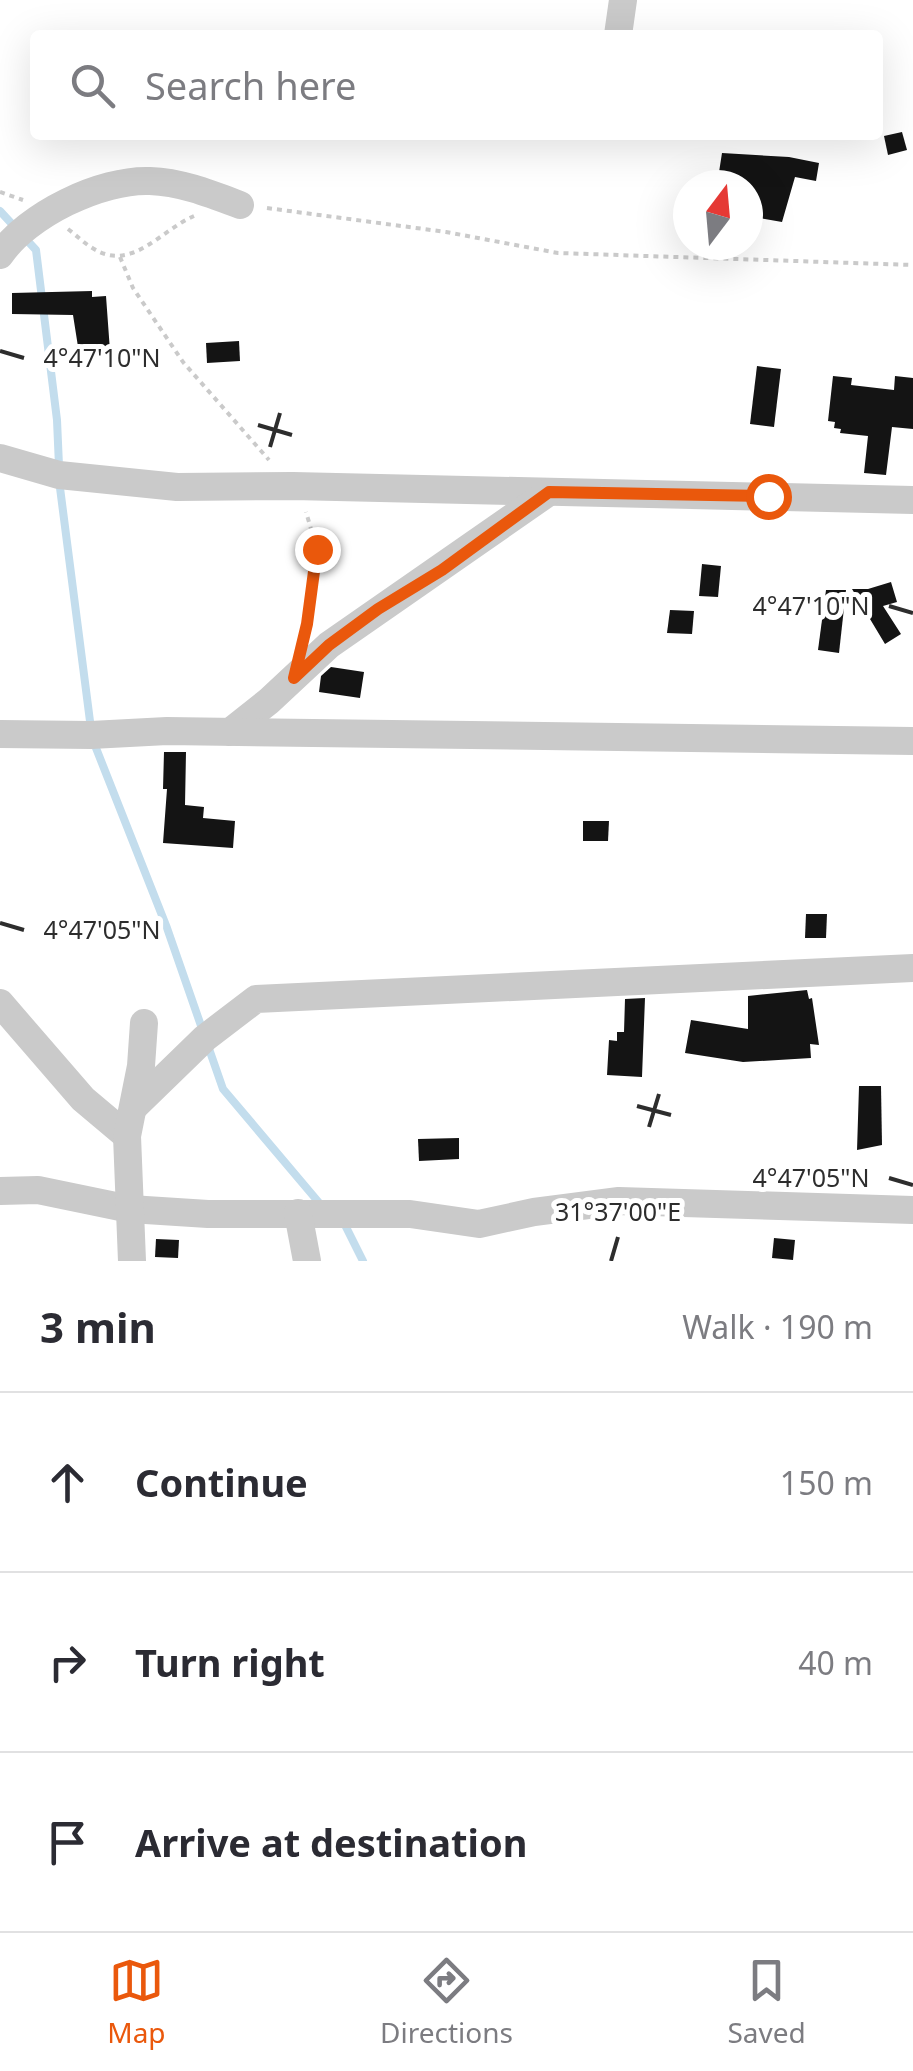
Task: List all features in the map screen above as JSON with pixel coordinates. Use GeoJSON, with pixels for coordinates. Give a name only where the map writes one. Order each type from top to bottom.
{"type":"FeatureCollection","features":[{"type":"Feature","properties":{"kind":"street"},"geometry":{"type":"LineString","coordinates":[[619,30],[624,0]]}},
{"type":"Feature","properties":{"kind":"street"},"geometry":{"type":"LineString","coordinates":[[0,255],[19,231],[45,214],[102,189],[147,181],[191,188],[240,204]]}},
{"type":"Feature","properties":{"kind":"street"},"geometry":{"type":"LineString","coordinates":[[0,458],[59,476],[178,487],[293,486],[913,500]]}},
{"type":"Feature","properties":{"kind":"street"},"geometry":{"type":"LineString","coordinates":[[230,732],[329,645],[549,492]]}},
{"type":"Feature","properties":{"kind":"street"},"geometry":{"type":"LineString","coordinates":[[0,734],[230,732],[913,741]]}},
{"type":"Feature","properties":{"kind":"street"},"geometry":{"type":"LineString","coordinates":[[135,1106],[205,1038],[256,999],[913,968]]}},
{"type":"Feature","properties":{"kind":"street"},"geometry":{"type":"LineString","coordinates":[[0,1004],[83,1098],[126,1136]]}},
{"type":"Feature","properties":{"kind":"street"},"geometry":{"type":"LineString","coordinates":[[132,1261],[126,1136],[135,1106],[144,1023]]}},
{"type":"Feature","properties":{"kind":"street"},"geometry":{"type":"LineString","coordinates":[[0,1191],[38,1190],[130,1209],[208,1214],[410,1214],[479,1224],[619,1201],[913,1210]]}},
{"type":"Feature","properties":{"kind":"street"},"geometry":{"type":"LineString","coordinates":[[298,1213],[307,1261]]}},
{"type":"Feature","properties":{"kind":"path"},"geometry":{"type":"LineString","coordinates":[[0,192],[19,197],[96,251],[120,257],[138,252],[188,218],[201,214]]}},
{"type":"Feature","properties":{"kind":"path"},"geometry":{"type":"LineString","coordinates":[[240,204],[446,232],[558,253],[913,265]]}},
{"type":"Feature","properties":{"kind":"path"},"geometry":{"type":"LineString","coordinates":[[120,257],[132,288],[183,362],[293,486],[314,532],[317,549],[307,624],[294,678]]}},
{"type":"Feature","properties":{"kind":"building"},"geometry":{"type":"Polygon","coordinates":[[[902,132],[907,150],[888,155],[884,136],[902,132]]]}},
{"type":"Feature","properties":{"kind":"building"},"geometry":{"type":"Polygon","coordinates":[[[722,153],[819,163],[816,181],[795,177],[782,222],[763,219],[763,170],[719,170],[722,153]]]}},
{"type":"Feature","properties":{"kind":"building"},"geometry":{"type":"Polygon","coordinates":[[[92,291],[92,297],[106,296],[110,351],[79,353],[73,315],[12,314],[12,293],[92,291]]]}},
{"type":"Feature","properties":{"kind":"building"},"geometry":{"type":"Polygon","coordinates":[[[239,341],[240,361],[207,363],[206,343],[239,341]]]}},
{"type":"Feature","properties":{"kind":"building"},"geometry":{"type":"Polygon","coordinates":[[[757,366],[781,369],[774,427],[750,424],[757,366]]]}},
{"type":"Feature","properties":{"kind":"building"},"geometry":{"type":"Polygon","coordinates":[[[833,376],[852,378],[851,385],[894,390],[895,376],[913,378],[913,429],[892,427],[886,475],[864,473],[868,436],[840,433],[841,429],[834,428],[835,422],[828,421],[833,376]]]}},
{"type":"Feature","properties":{"kind":"building"},"geometry":{"type":"Polygon","coordinates":[[[702,564],[721,566],[718,597],[699,596],[702,564]]]}},
{"type":"Feature","properties":{"kind":"building"},"geometry":{"type":"Polygon","coordinates":[[[891,582],[897,602],[883,606],[901,634],[885,644],[852,589],[891,582]]]}},
{"type":"Feature","properties":{"kind":"building"},"geometry":{"type":"Polygon","coordinates":[[[826,590],[846,590],[839,653],[818,650],[826,590]]]}},
{"type":"Feature","properties":{"kind":"building"},"geometry":{"type":"Polygon","coordinates":[[[670,610],[694,611],[692,634],[667,633],[670,610]]]}},
{"type":"Feature","properties":{"kind":"building"},"geometry":{"type":"Polygon","coordinates":[[[331,667],[364,672],[360,698],[319,692],[321,676],[331,667]]]}},
{"type":"Feature","properties":{"kind":"building"},"geometry":{"type":"Polygon","coordinates":[[[164,752],[186,752],[185,805],[204,807],[203,818],[235,821],[233,848],[163,843],[167,789],[163,789],[164,752]]]}},
{"type":"Feature","properties":{"kind":"building"},"geometry":{"type":"Polygon","coordinates":[[[583,821],[609,821],[608,841],[583,841],[583,821]]]}},
{"type":"Feature","properties":{"kind":"building"},"geometry":{"type":"Polygon","coordinates":[[[806,914],[827,914],[826,938],[805,938],[806,914]]]}},
{"type":"Feature","properties":{"kind":"building"},"geometry":{"type":"Polygon","coordinates":[[[807,990],[809,999],[812,998],[819,1045],[810,1044],[811,1058],[743,1062],[685,1053],[691,1020],[748,1029],[748,996],[807,990]]]}},
{"type":"Feature","properties":{"kind":"building"},"geometry":{"type":"Polygon","coordinates":[[[645,998],[642,1077],[607,1075],[609,1040],[617,1041],[617,1032],[624,1032],[625,999],[645,998]]]}},
{"type":"Feature","properties":{"kind":"building"},"geometry":{"type":"Polygon","coordinates":[[[859,1086],[881,1086],[882,1145],[857,1150],[859,1086]]]}},
{"type":"Feature","properties":{"kind":"building"},"geometry":{"type":"Polygon","coordinates":[[[459,1138],[459,1159],[419,1161],[418,1139],[459,1138]]]}},
{"type":"Feature","properties":{"kind":"building"},"geometry":{"type":"Polygon","coordinates":[[[774,1238],[795,1240],[793,1260],[772,1258],[774,1238]]]}},
{"type":"Feature","properties":{"kind":"building"},"geometry":{"type":"Polygon","coordinates":[[[156,1239],[179,1240],[178,1258],[155,1257],[156,1239]]]}},
{"type":"Feature","properties":{"kind":"waterway"},"geometry":{"type":"LineString","coordinates":[[0,211],[36,250],[59,466]]}},
{"type":"Feature","properties":{"kind":"waterway"},"geometry":{"type":"LineString","coordinates":[[59,480],[91,729]]}},
{"type":"Feature","properties":{"kind":"waterway"},"geometry":{"type":"LineString","coordinates":[[94,743],[167,928],[223,1089],[321,1205]]}},
{"type":"Feature","properties":{"kind":"waterway"},"geometry":{"type":"LineString","coordinates":[[343,1221],[363,1261]]}},
{"type":"Feature","properties":{"kind":"route"},"geometry":{"type":"LineString","coordinates":[[317,549],[316,576],[294,678],[329,645],[378,609],[442,570],[549,492],[768,496]]}}]}
